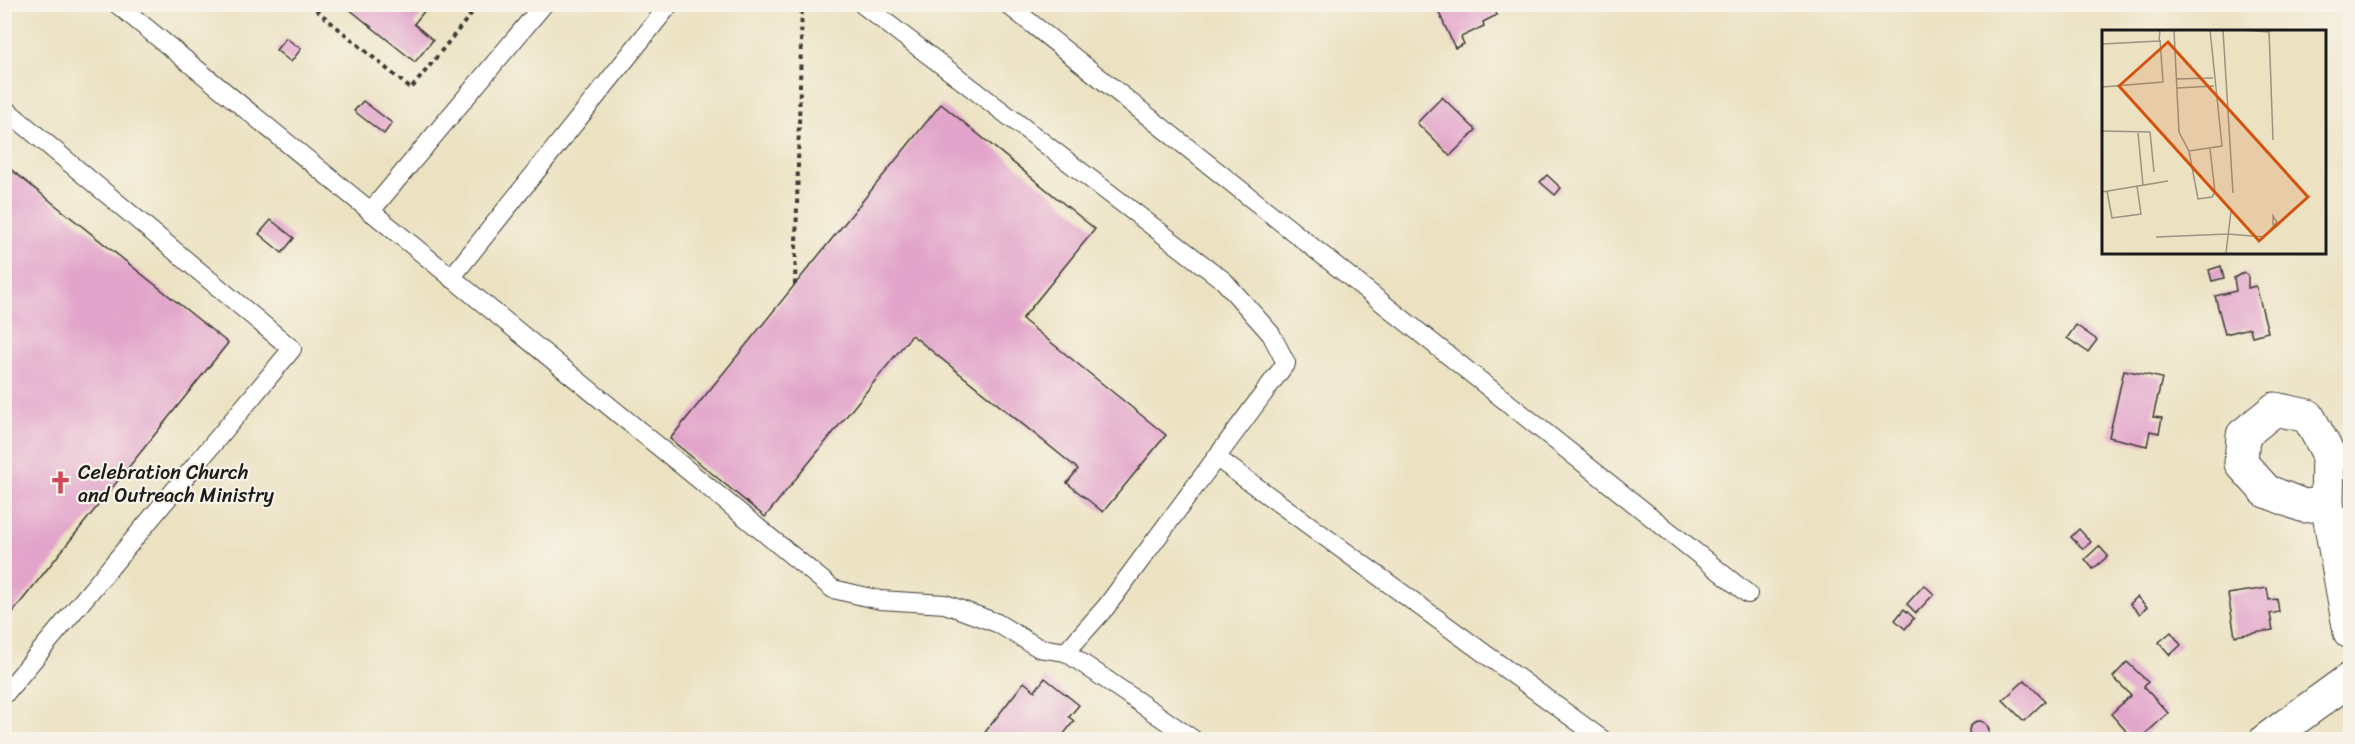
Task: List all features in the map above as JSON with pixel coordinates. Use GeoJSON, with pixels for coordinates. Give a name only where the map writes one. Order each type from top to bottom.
{"type":"FeatureCollection","features":[{"type":"Feature","properties":{"kind":"street"},"geometry":{"type":"LineString","coordinates":[[2327,503],[2350,632]]}},
{"type":"Feature","properties":{"kind":"street"},"geometry":{"type":"LineString","coordinates":[[2266,740],[2350,679]]}},
{"type":"Feature","properties":{"kind":"lane"},"geometry":{"type":"LineString","coordinates":[[117,4],[832,589],[880,600],[945,604],[997,623],[1039,648],[1066,652],[1194,740]]}},
{"type":"Feature","properties":{"kind":"lane"},"geometry":{"type":"LineString","coordinates":[[370,212],[544,4]]}},
{"type":"Feature","properties":{"kind":"lane"},"geometry":{"type":"LineString","coordinates":[[451,278],[670,4]]}},
{"type":"Feature","properties":{"kind":"lane"},"geometry":{"type":"LineString","coordinates":[[862,4],[1224,281],[1271,334],[1286,363],[1106,607],[1066,652]]}},
{"type":"Feature","properties":{"kind":"lane"},"geometry":{"type":"LineString","coordinates":[[1007,4],[1748,594]]}},
{"type":"Feature","properties":{"kind":"lane"},"geometry":{"type":"LineString","coordinates":[[4,108],[292,349],[4,695]]}},
{"type":"Feature","properties":{"kind":"lane"},"geometry":{"type":"LineString","coordinates":[[1217,458],[1603,740]]}},
{"type":"Feature","properties":{"kind":"path"},"geometry":{"type":"LineString","coordinates":[[309,4],[411,88],[479,4]]}},
{"type":"Feature","properties":{"kind":"path"},"geometry":{"type":"LineString","coordinates":[[795,285],[802,4]]}},
{"type":"Feature","properties":{"kind":"building"},"geometry":{"type":"Polygon","coordinates":[[[343,4],[430,4],[414,24],[433,40],[415,62],[343,4]]]}},
{"type":"Feature","properties":{"kind":"building"},"geometry":{"type":"Polygon","coordinates":[[[1435,4],[1492,4],[1497,15],[1483,22],[1484,26],[1461,37],[1464,44],[1455,48],[1435,4]]]}},
{"type":"Feature","properties":{"kind":"building"},"geometry":{"type":"Polygon","coordinates":[[[286,38],[301,49],[291,62],[276,50],[286,38]]]}},
{"type":"Feature","properties":{"kind":"building"},"geometry":{"type":"Polygon","coordinates":[[[1442,97],[1476,130],[1450,156],[1417,123],[1442,97]]]}},
{"type":"Feature","properties":{"kind":"building"},"geometry":{"type":"Polygon","coordinates":[[[363,101],[392,123],[384,134],[354,111],[363,101]]]}},
{"type":"Feature","properties":{"kind":"building"},"geometry":{"type":"Polygon","coordinates":[[[941,104],[1095,229],[1022,319],[1166,435],[1103,512],[1067,483],[1078,469],[912,335],[765,517],[670,439],[941,104]]]}},
{"type":"Feature","properties":{"kind":"building","name":"Celebration Church and Outreach Ministry"},"geometry":{"type":"Polygon","coordinates":[[[4,164],[228,343],[4,623],[4,164]]]}},
{"type":"Feature","properties":{"kind":"building"},"geometry":{"type":"Polygon","coordinates":[[[1547,175],[1561,188],[1555,195],[1540,182],[1547,175]]]}},
{"type":"Feature","properties":{"kind":"building"},"geometry":{"type":"Polygon","coordinates":[[[271,220],[294,238],[282,253],[259,234],[271,220]]]}},
{"type":"Feature","properties":{"kind":"building"},"geometry":{"type":"Polygon","coordinates":[[[2221,266],[2224,278],[2212,281],[2209,270],[2221,266]]]}},
{"type":"Feature","properties":{"kind":"building"},"geometry":{"type":"Polygon","coordinates":[[[2244,272],[2248,275],[2248,288],[2256,286],[2268,332],[2252,336],[2250,328],[2225,334],[2215,296],[2236,291],[2234,278],[2244,272]]]}},
{"type":"Feature","properties":{"kind":"building"},"geometry":{"type":"Polygon","coordinates":[[[2076,325],[2097,340],[2088,352],[2067,338],[2076,325]]]}},
{"type":"Feature","properties":{"kind":"building"},"geometry":{"type":"Polygon","coordinates":[[[2124,370],[2162,378],[2153,417],[2162,418],[2159,433],[2150,431],[2147,446],[2109,437],[2124,370]]]}},
{"type":"Feature","properties":{"kind":"building"},"geometry":{"type":"Polygon","coordinates":[[[2079,529],[2091,542],[2083,549],[2071,537],[2079,529]]]}},
{"type":"Feature","properties":{"kind":"building"},"geometry":{"type":"Polygon","coordinates":[[[2099,546],[2108,556],[2093,569],[2085,559],[2099,546]]]}},
{"type":"Feature","properties":{"kind":"building"},"geometry":{"type":"Polygon","coordinates":[[[1924,585],[1934,594],[1916,613],[1907,604],[1924,585]]]}},
{"type":"Feature","properties":{"kind":"building"},"geometry":{"type":"Polygon","coordinates":[[[2267,588],[2269,600],[2277,599],[2279,612],[2270,614],[2273,630],[2235,636],[2228,594],[2267,588]]]}},
{"type":"Feature","properties":{"kind":"building"},"geometry":{"type":"Polygon","coordinates":[[[2137,597],[2147,607],[2140,614],[2130,604],[2137,597]]]}},
{"type":"Feature","properties":{"kind":"building"},"geometry":{"type":"Polygon","coordinates":[[[1904,609],[1914,618],[1905,629],[1895,620],[1904,609]]]}},
{"type":"Feature","properties":{"kind":"building"},"geometry":{"type":"Polygon","coordinates":[[[2171,632],[2181,645],[2170,655],[2159,642],[2171,632]]]}},
{"type":"Feature","properties":{"kind":"building"},"geometry":{"type":"Polygon","coordinates":[[[2127,662],[2148,682],[2144,687],[2168,713],[2139,740],[2134,740],[2111,714],[2131,695],[2113,677],[2127,662]]]}},
{"type":"Feature","properties":{"kind":"building"},"geometry":{"type":"Polygon","coordinates":[[[1045,678],[1079,705],[1069,717],[1074,721],[1059,740],[979,740],[1024,682],[1035,691],[1045,678]]]}},
{"type":"Feature","properties":{"kind":"building"},"geometry":{"type":"Polygon","coordinates":[[[2025,680],[2045,701],[2024,721],[2003,700],[2025,680]]]}},
{"type":"Feature","properties":{"kind":"building"},"geometry":{"type":"Polygon","coordinates":[[[1979,721],[1986,724],[1989,731],[1986,738],[1979,741],[1972,738],[1969,731],[1972,724],[1979,721]]]}},
{"type":"Feature","properties":{"kind":"place","name":"Celebration Church and Outreach Ministry"},"geometry":{"type":"Point","coordinates":[60,483]}}]}
